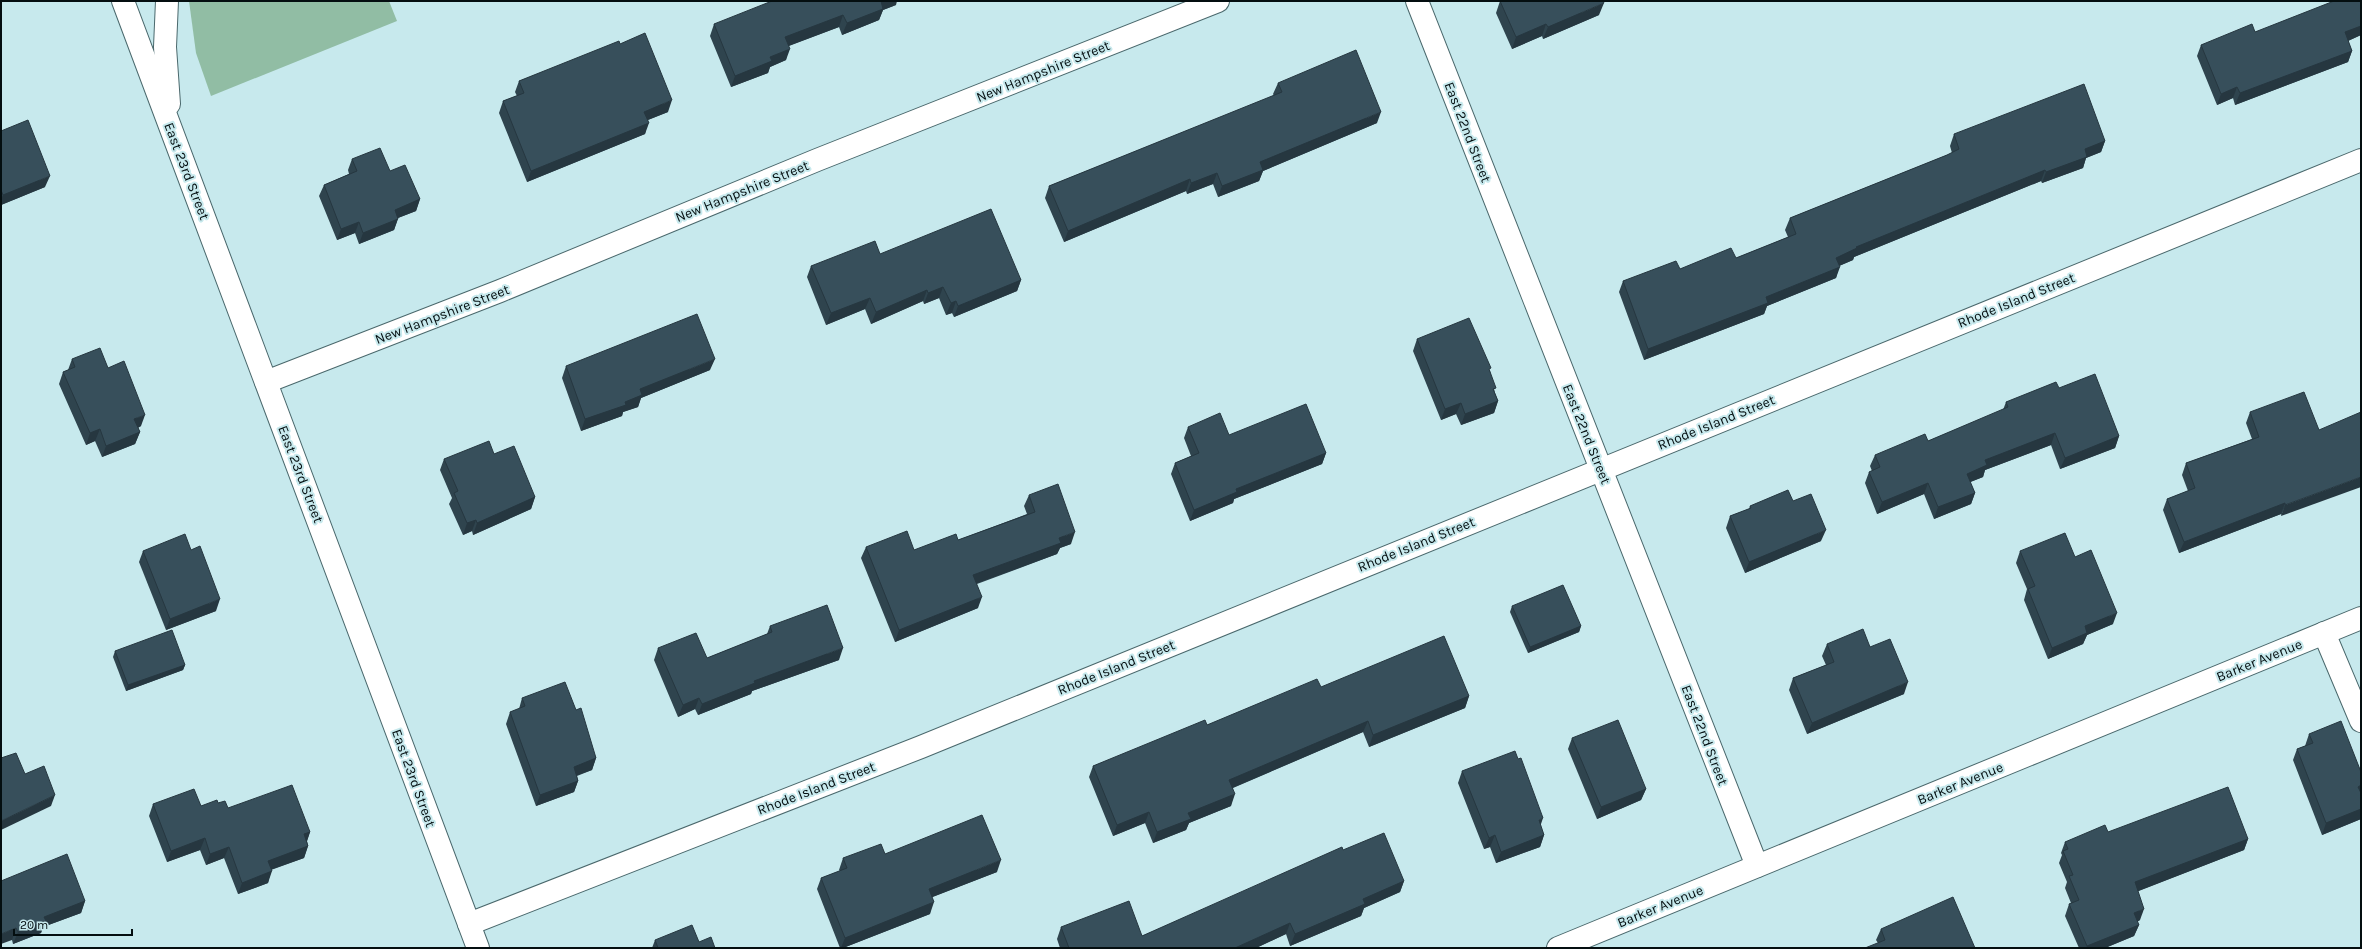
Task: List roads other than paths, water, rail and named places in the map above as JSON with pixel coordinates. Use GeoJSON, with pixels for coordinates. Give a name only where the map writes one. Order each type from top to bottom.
{"type":"FeatureCollection","features":[{"type":"Feature","properties":{"kind":"street","name":"East 23rd Street"},"geometry":{"type":"LineString","coordinates":[[123,1],[478,948]]}},
{"type":"Feature","properties":{"kind":"street"},"geometry":{"type":"LineString","coordinates":[[167,1],[165,47],[171,129]]}},
{"type":"Feature","properties":{"kind":"street","name":"New Hampshire Street"},"geometry":{"type":"LineString","coordinates":[[266,382],[500,291],[817,160],[1218,1]]}},
{"type":"Feature","properties":{"kind":"street","name":"East 22nd Street"},"geometry":{"type":"LineString","coordinates":[[1417,1],[1757,866]]}},
{"type":"Feature","properties":{"kind":"street","name":"Rhode Island Street"},"geometry":{"type":"LineString","coordinates":[[469,924],[921,747],[1601,468],[2361,160]]}},
{"type":"Feature","properties":{"kind":"street","name":"Barker Avenue"},"geometry":{"type":"LineString","coordinates":[[1558,948],[2361,618]]}},
{"type":"Feature","properties":{"kind":"street"},"geometry":{"type":"LineString","coordinates":[[2324,633],[2361,721]]}}]}
